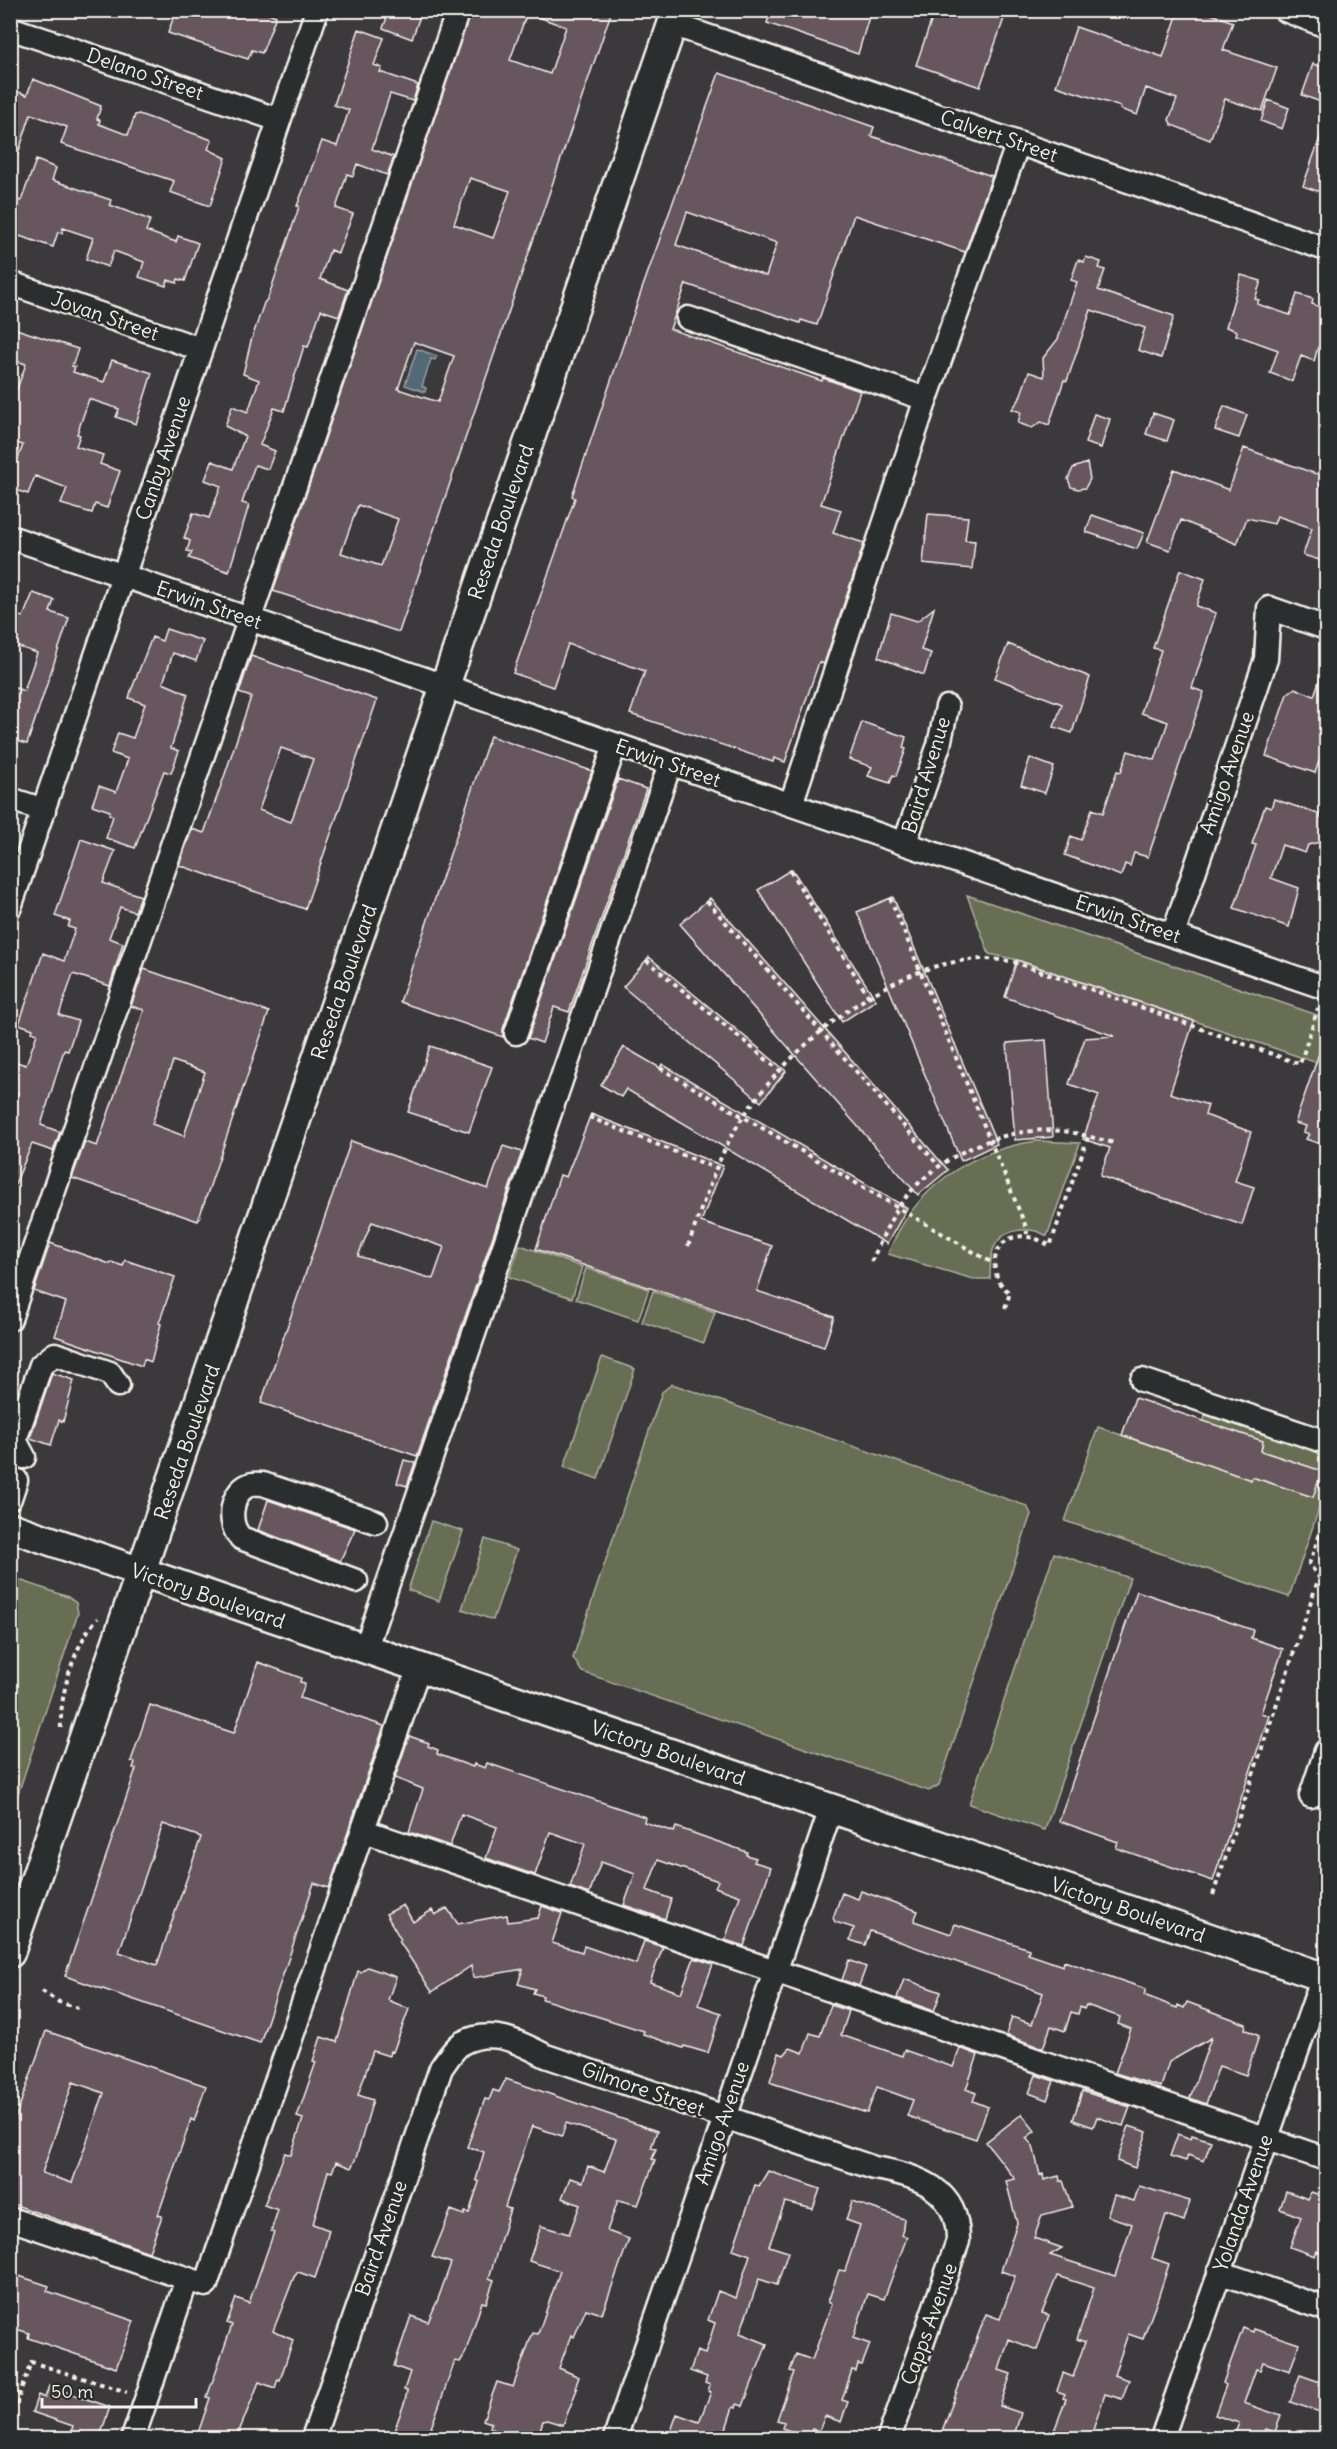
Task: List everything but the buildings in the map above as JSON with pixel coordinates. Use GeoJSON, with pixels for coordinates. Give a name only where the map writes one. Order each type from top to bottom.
{"type":"FeatureCollection","features":[{"type":"Feature","properties":{"kind":"main road","name":"Reseda Boulevard"},"geometry":{"type":"LineString","coordinates":[[10,1953],[675,17]]}},
{"type":"Feature","properties":{"kind":"main road","name":"Victory Boulevard"},"geometry":{"type":"LineString","coordinates":[[10,1527],[831,1809],[1325,1974]]}},
{"type":"Feature","properties":{"kind":"street","name":"Canby Avenue"},"geometry":{"type":"LineString","coordinates":[[10,907],[317,10]]}},
{"type":"Feature","properties":{"kind":"street"},"geometry":{"type":"LineString","coordinates":[[10,1319],[458,10]]}},
{"type":"Feature","properties":{"kind":"street"},"geometry":{"type":"LineString","coordinates":[[1285,10],[1326,26]]}},
{"type":"Feature","properties":{"kind":"street","name":"Calvert Street"},"geometry":{"type":"LineString","coordinates":[[675,17],[1018,143],[1326,249]]}},
{"type":"Feature","properties":{"kind":"street","name":"Delano Street"},"geometry":{"type":"LineString","coordinates":[[10,28],[279,120]]}},
{"type":"Feature","properties":{"kind":"street"},"geometry":{"type":"LineString","coordinates":[[791,804],[926,399],[1018,143]]}},
{"type":"Feature","properties":{"kind":"street","name":"Jovan Street"},"geometry":{"type":"LineString","coordinates":[[10,283],[200,349]]}},
{"type":"Feature","properties":{"kind":"street"},"geometry":{"type":"LineString","coordinates":[[688,318],[926,399]]}},
{"type":"Feature","properties":{"kind":"street","name":"Erwin Street"},"geometry":{"type":"LineString","coordinates":[[10,537],[1173,934],[1322,998]]}},
{"type":"Feature","properties":{"kind":"street","name":"Amigo Avenue"},"geometry":{"type":"LineString","coordinates":[[1173,934],[1266,659],[1269,608],[1326,628]]}},
{"type":"Feature","properties":{"kind":"street","name":"Baird Avenue"},"geometry":{"type":"LineString","coordinates":[[905,842],[939,745],[947,707]]}},
{"type":"Feature","properties":{"kind":"street"},"geometry":{"type":"LineString","coordinates":[[516,1033],[615,745]]}},
{"type":"Feature","properties":{"kind":"street"},"geometry":{"type":"LineString","coordinates":[[365,1650],[670,764]]}},
{"type":"Feature","properties":{"kind":"street"},"geometry":{"type":"LineString","coordinates":[[10,799],[44,810]]}},
{"type":"Feature","properties":{"kind":"street"},"geometry":{"type":"LineString","coordinates":[[24,1457],[15,1440],[41,1365],[55,1354],[110,1373],[118,1385]]}},
{"type":"Feature","properties":{"kind":"street"},"geometry":{"type":"LineString","coordinates":[[1142,1380],[1326,1442]]}},
{"type":"Feature","properties":{"kind":"street"},"geometry":{"type":"LineString","coordinates":[[356,1581],[241,1538],[235,1532],[232,1521],[233,1509],[241,1491],[250,1484],[263,1484],[376,1522]]}},
{"type":"Feature","properties":{"kind":"street"},"geometry":{"type":"LineString","coordinates":[[10,2218],[206,2285],[419,1667]]}},
{"type":"Feature","properties":{"kind":"street"},"geometry":{"type":"LineString","coordinates":[[1311,1796],[1326,1751]]}},
{"type":"Feature","properties":{"kind":"street","name":"Amigo Avenue"},"geometry":{"type":"LineString","coordinates":[[615,2439],[831,1809]]}},
{"type":"Feature","properties":{"kind":"street"},"geometry":{"type":"LineString","coordinates":[[364,1831],[1326,2158]]}},
{"type":"Feature","properties":{"kind":"street","name":"Yolanda Avenue"},"geometry":{"type":"LineString","coordinates":[[1162,2439],[1325,1974]]}},
{"type":"Feature","properties":{"kind":"street","name":"Gilmore Street"},"geometry":{"type":"LineString","coordinates":[[460,2044],[483,2036],[509,2037],[546,2056],[874,2168],[901,2172],[925,2180],[939,2190],[951,2210]]}},
{"type":"Feature","properties":{"kind":"street","name":"Baird Avenue"},"geometry":{"type":"LineString","coordinates":[[313,2439],[432,2090],[441,2068],[460,2044]]}},
{"type":"Feature","properties":{"kind":"street","name":"Capps Avenue"},"geometry":{"type":"LineString","coordinates":[[889,2439],[958,2241],[958,2226],[951,2210]]}},
{"type":"Feature","properties":{"kind":"street"},"geometry":{"type":"LineString","coordinates":[[1219,2272],[1326,2309]]}},
{"type":"Feature","properties":{"kind":"street"},"geometry":{"type":"LineString","coordinates":[[133,2439],[187,2279]]}},
{"type":"Feature","properties":{"kind":"path"},"geometry":{"type":"LineString","coordinates":[[790,871],[869,997]]}},
{"type":"Feature","properties":{"kind":"path"},"geometry":{"type":"LineString","coordinates":[[890,898],[1027,1234]]}},
{"type":"Feature","properties":{"kind":"path"},"geometry":{"type":"LineString","coordinates":[[707,900],[939,1166]]}},
{"type":"Feature","properties":{"kind":"path"},"geometry":{"type":"LineString","coordinates":[[688,1246],[715,1168],[743,1117],[778,1070],[821,1031],[869,997],[921,973],[970,958],[1014,962],[1300,1064],[1322,998]]}},
{"type":"Feature","properties":{"kind":"path"},"geometry":{"type":"LineString","coordinates":[[646,960],[778,1070]]}},
{"type":"Feature","properties":{"kind":"path"},"geometry":{"type":"LineString","coordinates":[[660,1068],[994,1264]]}},
{"type":"Feature","properties":{"kind":"path"},"geometry":{"type":"LineString","coordinates":[[589,1117],[715,1168]]}},
{"type":"Feature","properties":{"kind":"path"},"geometry":{"type":"LineString","coordinates":[[871,1262],[898,1208],[917,1185],[939,1166],[964,1151],[1028,1132],[1070,1132],[1115,1143]]}},
{"type":"Feature","properties":{"kind":"path"},"geometry":{"type":"LineString","coordinates":[[1005,1308],[1010,1293],[999,1282],[994,1264],[1002,1244],[1008,1238],[1027,1234],[1050,1245],[1088,1137]]}},
{"type":"Feature","properties":{"kind":"path"},"geometry":{"type":"LineString","coordinates":[[1213,1894],[1319,1577],[1309,1564],[1326,1517]]}},
{"type":"Feature","properties":{"kind":"path"},"geometry":{"type":"LineString","coordinates":[[42,1991],[58,2002],[78,2008]]}},
{"type":"Feature","properties":{"kind":"path"},"geometry":{"type":"LineString","coordinates":[[10,2422],[31,2362],[146,2399]]}},
{"type":"Feature","properties":{"kind":"green space"},"geometry":{"type":"Polygon","coordinates":[[[967,895],[1326,1018],[1326,1066],[1014,959],[989,954],[967,895]]]}},
{"type":"Feature","properties":{"kind":"green space"},"geometry":{"type":"Polygon","coordinates":[[[1037,1141],[1080,1143],[1047,1236],[1033,1230],[1025,1230],[1002,1237],[993,1250],[990,1279],[973,1279],[888,1254],[912,1210],[946,1176],[989,1153],[1037,1141]]]}},
{"type":"Feature","properties":{"kind":"green space"},"geometry":{"type":"Polygon","coordinates":[[[520,1245],[582,1267],[572,1298],[509,1277],[520,1245]]]}},
{"type":"Feature","properties":{"kind":"green space"},"geometry":{"type":"Polygon","coordinates":[[[586,1268],[649,1289],[638,1320],[576,1299],[586,1268]]]}},
{"type":"Feature","properties":{"kind":"green space"},"geometry":{"type":"Polygon","coordinates":[[[653,1291],[715,1312],[704,1343],[642,1322],[653,1291]]]}},
{"type":"Feature","properties":{"kind":"green space"},"geometry":{"type":"Polygon","coordinates":[[[602,1357],[635,1369],[598,1479],[564,1467],[602,1357]]]}},
{"type":"Feature","properties":{"kind":"green space"},"geometry":{"type":"Polygon","coordinates":[[[672,1384],[1027,1506],[1031,1514],[939,1785],[929,1791],[582,1672],[573,1658],[662,1392],[672,1384]]]}},
{"type":"Feature","properties":{"kind":"green space"},"geometry":{"type":"Polygon","coordinates":[[[1207,1410],[1326,1452],[1326,1488],[1289,1597],[1065,1521],[1098,1427],[1181,1456],[1193,1456],[1207,1410]]]}},
{"type":"Feature","properties":{"kind":"green space"},"geometry":{"type":"Polygon","coordinates":[[[431,1521],[463,1531],[439,1601],[408,1590],[431,1521]]]}},
{"type":"Feature","properties":{"kind":"green space"},"geometry":{"type":"Polygon","coordinates":[[[485,1539],[517,1550],[493,1620],[462,1609],[485,1539]]]}},
{"type":"Feature","properties":{"kind":"green space"},"geometry":{"type":"Polygon","coordinates":[[[1054,1553],[1130,1578],[1045,1830],[969,1804],[1054,1553]]]}},
{"type":"Feature","properties":{"kind":"green space"},"geometry":{"type":"Polygon","coordinates":[[[11,1577],[68,1597],[76,1603],[78,1613],[11,1815],[11,1577]]]}},
{"type":"Feature","properties":{"kind":"water"},"geometry":{"type":"Polygon","coordinates":[[[417,349],[437,356],[435,360],[431,359],[422,386],[426,388],[425,392],[405,385],[417,349]]]}}]}
